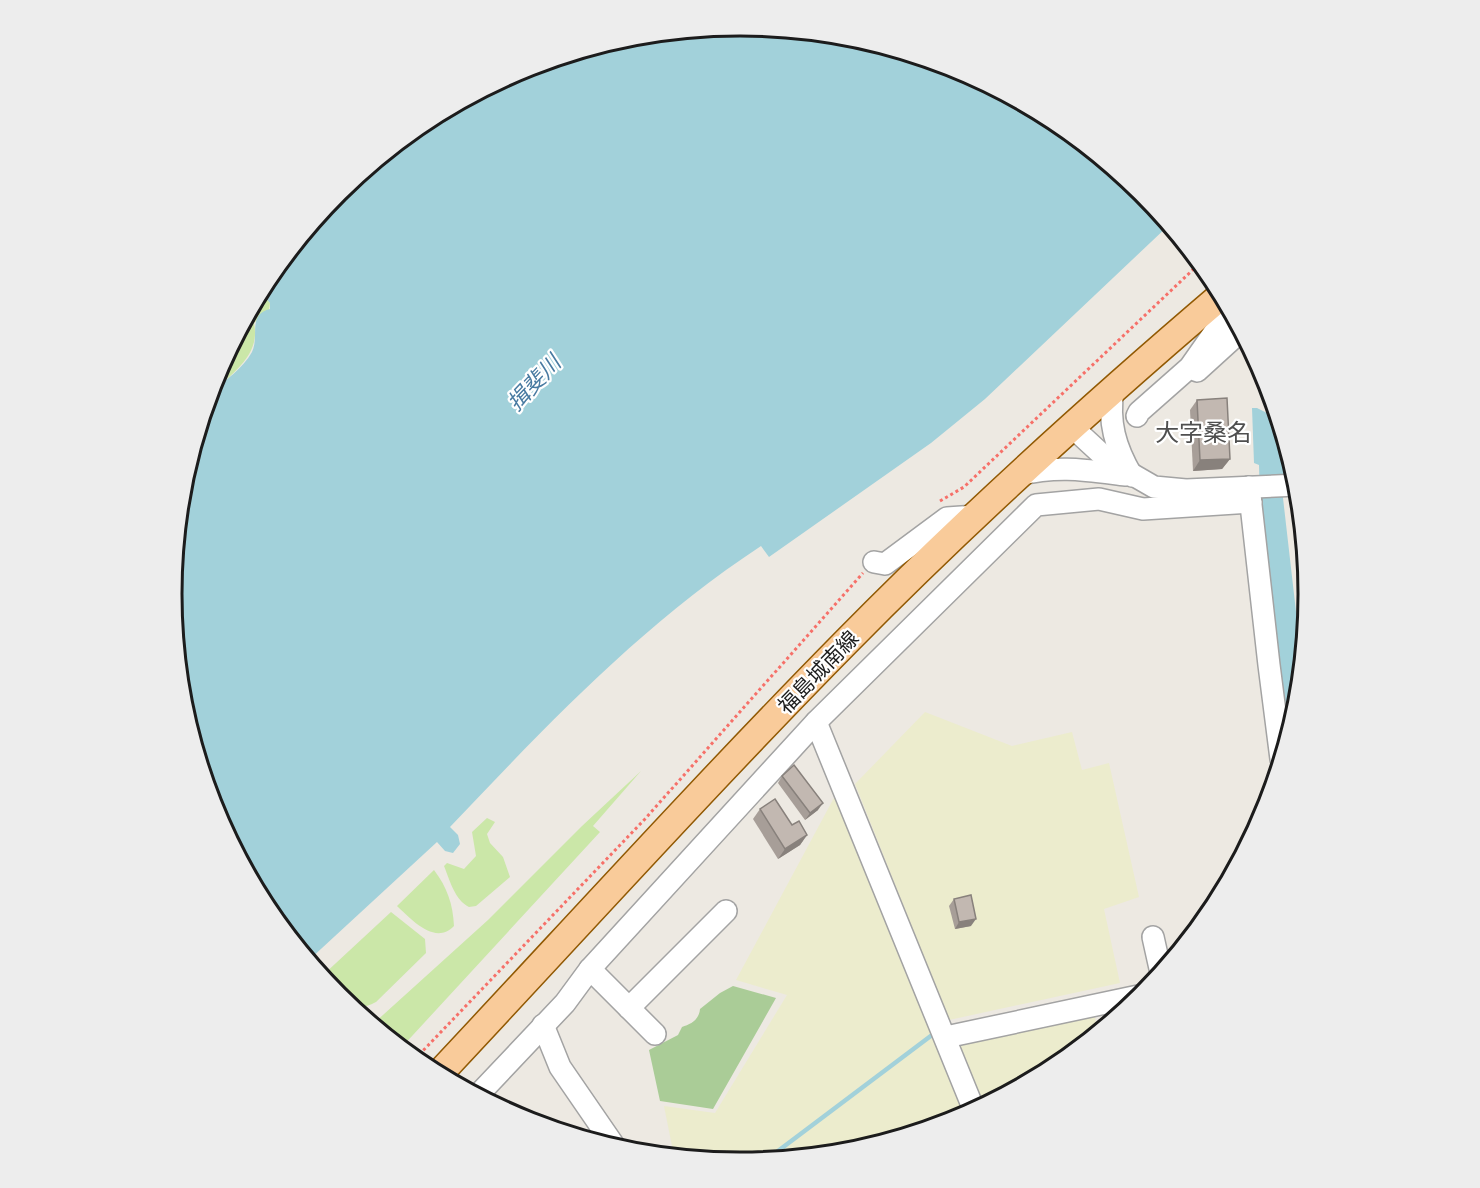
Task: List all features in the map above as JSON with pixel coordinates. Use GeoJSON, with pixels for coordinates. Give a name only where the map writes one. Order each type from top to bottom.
{"type":"FeatureCollection","features":[{"type":"Feature","properties":{"kind":"main road","name":"福島城南線"},"geometry":{"type":"LineString","coordinates":[[445,1067],[664,832],[839,650],[1016,476],[1113,388],[1215,301]]}},
{"type":"Feature","properties":{"kind":"street"},"geometry":{"type":"LineString","coordinates":[[1137,416],[1182,375],[1224,318]]}},
{"type":"Feature","properties":{"kind":"street"},"geometry":{"type":"LineString","coordinates":[[1182,375],[1188,380],[1235,337]]}},
{"type":"Feature","properties":{"kind":"street"},"geometry":{"type":"LineString","coordinates":[[1113,388],[1110,410],[1114,438],[1133,476]]}},
{"type":"Feature","properties":{"kind":"street"},"geometry":{"type":"LineString","coordinates":[[1071,426],[1109,461],[1154,487],[1253,492]]}},
{"type":"Feature","properties":{"kind":"street"},"geometry":{"type":"LineString","coordinates":[[1016,476],[1043,469],[1067,469],[1133,476]]}},
{"type":"Feature","properties":{"kind":"street"},"geometry":{"type":"LineString","coordinates":[[484,1089],[565,1003],[590,969],[816,722],[1036,505],[1099,499],[1143,509],[1287,487]]}},
{"type":"Feature","properties":{"kind":"street"},"geometry":{"type":"LineString","coordinates":[[1253,492],[1269,665],[1279,740]]}},
{"type":"Feature","properties":{"kind":"street"},"geometry":{"type":"LineString","coordinates":[[874,562],[885,564],[947,518],[976,516]]}},
{"type":"Feature","properties":{"kind":"street"},"geometry":{"type":"LineString","coordinates":[[816,722],[971,1102]]}},
{"type":"Feature","properties":{"kind":"street"},"geometry":{"type":"LineString","coordinates":[[629,1008],[726,911]]}},
{"type":"Feature","properties":{"kind":"street"},"geometry":{"type":"LineString","coordinates":[[1153,937],[1159,963]]}},
{"type":"Feature","properties":{"kind":"street"},"geometry":{"type":"LineString","coordinates":[[590,969],[655,1034]]}},
{"type":"Feature","properties":{"kind":"street"},"geometry":{"type":"LineString","coordinates":[[946,1037],[1124,999]]}},
{"type":"Feature","properties":{"kind":"street"},"geometry":{"type":"LineString","coordinates":[[543,1025],[560,1067],[607,1136]]}},
{"type":"Feature","properties":{"kind":"path"},"geometry":{"type":"LineString","coordinates":[[939,501],[964,487],[1194,269]]}},
{"type":"Feature","properties":{"kind":"path"},"geometry":{"type":"LineString","coordinates":[[422,1052],[645,819],[874,562]]}},
{"type":"Feature","properties":{"kind":"green space"},"geometry":{"type":"Polygon","coordinates":[[[267,299],[270,303],[269,310],[254,323],[253,345],[236,370],[223,383],[240,347],[267,299]]]}},
{"type":"Feature","properties":{"kind":"green space"},"geometry":{"type":"Polygon","coordinates":[[[925,712],[1012,746],[1072,732],[1082,770],[1109,763],[1139,897],[1104,909],[1120,983],[949,1020],[855,784],[925,712]]]}},
{"type":"Feature","properties":{"kind":"green space"},"geometry":{"type":"Polygon","coordinates":[[[641,771],[593,826],[600,832],[407,1042],[378,1019],[488,920],[641,771]]]}},
{"type":"Feature","properties":{"kind":"green space"},"geometry":{"type":"Polygon","coordinates":[[[836,794],[965,1104],[884,1133],[813,1147],[740,1152],[672,1148],[664,1106],[715,1113],[787,995],[736,980],[836,794]]]}},
{"type":"Feature","properties":{"kind":"green space"},"geometry":{"type":"Polygon","coordinates":[[[487,818],[495,822],[487,834],[490,843],[503,857],[510,877],[476,906],[469,907],[460,900],[444,866],[447,863],[464,869],[476,856],[472,832],[487,818]]]}},
{"type":"Feature","properties":{"kind":"green space"},"geometry":{"type":"Polygon","coordinates":[[[434,870],[451,903],[454,926],[439,933],[431,932],[416,923],[397,906],[434,870]]]}},
{"type":"Feature","properties":{"kind":"green space"},"geometry":{"type":"Polygon","coordinates":[[[391,912],[425,939],[426,953],[376,1002],[367,1006],[364,1006],[328,971],[391,912]]]}},
{"type":"Feature","properties":{"kind":"green space"},"geometry":{"type":"Polygon","coordinates":[[[733,986],[776,998],[713,1109],[660,1101],[649,1050],[678,1035],[682,1027],[696,1019],[700,1009],[733,986]]]}},
{"type":"Feature","properties":{"kind":"green space"},"geometry":{"type":"Polygon","coordinates":[[[1094,1013],[1096,1024],[1050,1058],[978,1098],[954,1046],[958,1040],[1094,1013]]]}},
{"type":"Feature","properties":{"kind":"water","name":"揖斐川"},"geometry":{"type":"Polygon","coordinates":[[[704,37],[776,37],[813,41],[884,55],[954,78],[1019,111],[1080,151],[1135,199],[1163,230],[985,399],[931,443],[769,557],[761,546],[717,577],[636,642],[560,714],[450,827],[458,835],[460,844],[453,853],[445,851],[437,842],[314,955],[276,904],[257,873],[224,808],[201,738],[187,667],[183,630],[183,558],[193,485],[201,450],[223,384],[244,364],[252,352],[256,321],[263,312],[270,309],[270,303],[267,299],[297,254],[345,199],[400,151],[461,111],[526,78],[596,55],[667,41],[704,37]]]}},
{"type":"Feature","properties":{"kind":"water"},"geometry":{"type":"Polygon","coordinates":[[[1252,408],[1257,408],[1267,413],[1285,474],[1283,498],[1297,622],[1293,667],[1283,718],[1260,500],[1259,465],[1254,463],[1252,408]]]}},
{"type":"Feature","properties":{"kind":"building"},"geometry":{"type":"Polygon","coordinates":[[[1227,398],[1230,459],[1200,460],[1197,400],[1227,398]]]}},
{"type":"Feature","properties":{"kind":"building"},"geometry":{"type":"Polygon","coordinates":[[[794,765],[823,803],[810,813],[782,776],[794,765]]]}},
{"type":"Feature","properties":{"kind":"building"},"geometry":{"type":"Polygon","coordinates":[[[775,799],[792,825],[799,821],[807,835],[785,849],[760,809],[775,799]]]}},
{"type":"Feature","properties":{"kind":"building"},"geometry":{"type":"Polygon","coordinates":[[[971,895],[976,919],[959,922],[954,899],[971,895]]]}},
{"type":"Feature","properties":{"kind":"waterway"},"geometry":{"type":"LineString","coordinates":[[778,1151],[936,1032]]}},
{"type":"Feature","properties":{"kind":"district","name":"大字桑名"},"geometry":{"type":"Point","coordinates":[1203,432]}}]}
